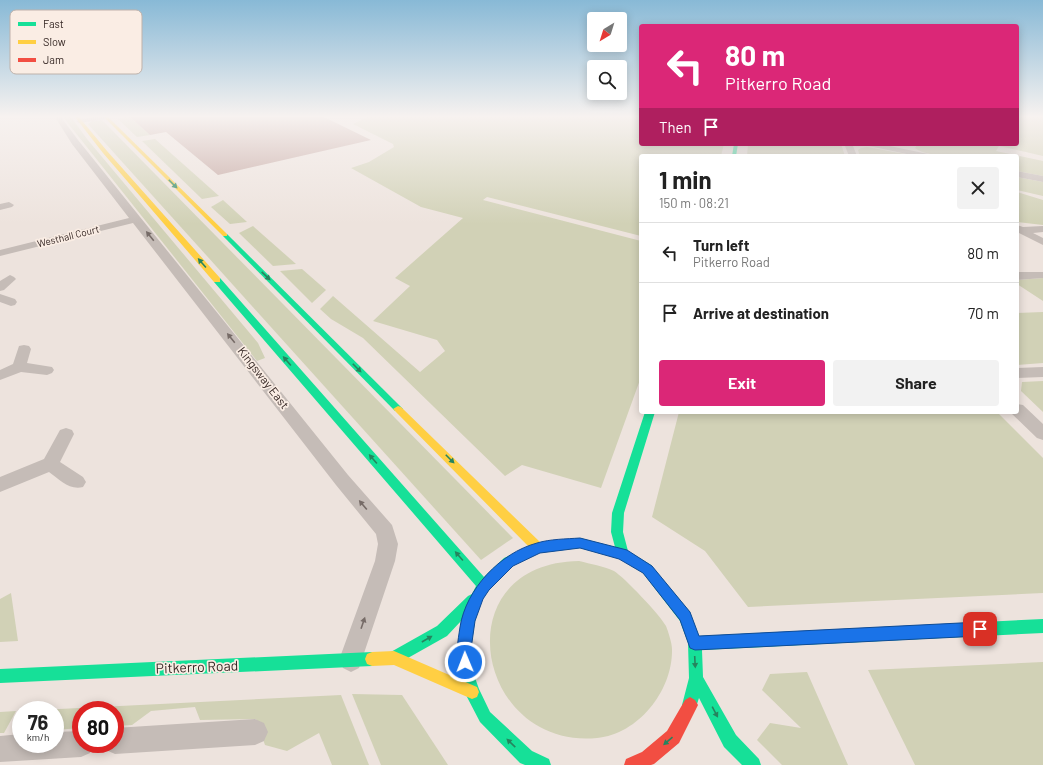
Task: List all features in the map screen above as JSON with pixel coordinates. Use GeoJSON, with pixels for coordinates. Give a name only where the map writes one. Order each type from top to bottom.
{"type":"FeatureCollection","features":[{"type":"Feature","properties":{"kind":"main road"},"geometry":{"type":"LineString","coordinates":[[107,153],[484,586]]}},
{"type":"Feature","properties":{"kind":"main road"},"geometry":{"type":"LineString","coordinates":[[142,153],[306,315],[358,370],[538,548]]}},
{"type":"Feature","properties":{"kind":"main road"},"geometry":{"type":"LineString","coordinates":[[623,554],[616,532],[618,512],[649,414]]}},
{"type":"Feature","properties":{"kind":"main road"},"geometry":{"type":"LineString","coordinates":[[530,762],[485,717],[472,692],[467,675],[464,649],[468,621],[478,595],[484,586],[508,562],[538,548],[580,543],[623,554],[647,570],[685,617],[695,643],[696,678],[689,709],[673,737],[648,758],[632,765]]}},
{"type":"Feature","properties":{"kind":"main road","name":"Pitkerro Road"},"geometry":{"type":"LineString","coordinates":[[394,658],[442,631],[478,595]]}},
{"type":"Feature","properties":{"kind":"main road"},"geometry":{"type":"LineString","coordinates":[[695,643],[1043,626]]}},
{"type":"Feature","properties":{"kind":"main road","name":"Pitkerro Road"},"geometry":{"type":"LineString","coordinates":[[0,676],[394,658],[472,692]]}},
{"type":"Feature","properties":{"kind":"main road"},"geometry":{"type":"LineString","coordinates":[[696,678],[730,741],[753,765]]}},
{"type":"Feature","properties":{"kind":"street","name":"Kingsway East"},"geometry":{"type":"LineString","coordinates":[[83,153],[342,480],[385,531],[388,544],[385,561],[351,660]]}},
{"type":"Feature","properties":{"kind":"street"},"geometry":{"type":"LineString","coordinates":[[1019,174],[1043,179]]}},
{"type":"Feature","properties":{"kind":"street","name":"Westhall Court"},"geometry":{"type":"LineString","coordinates":[[0,253],[136,219]]}},
{"type":"Feature","properties":{"kind":"street"},"geometry":{"type":"LineString","coordinates":[[1019,229],[1043,229]]}},
{"type":"Feature","properties":{"kind":"street"},"geometry":{"type":"LineString","coordinates":[[1019,229],[1043,242]]}},
{"type":"Feature","properties":{"kind":"street"},"geometry":{"type":"LineString","coordinates":[[1019,266],[1038,275]]}},
{"type":"Feature","properties":{"kind":"street"},"geometry":{"type":"LineString","coordinates":[[1019,276],[1038,275]]}},
{"type":"Feature","properties":{"kind":"street"},"geometry":{"type":"LineString","coordinates":[[0,287],[10,279]]}},
{"type":"Feature","properties":{"kind":"street"},"geometry":{"type":"LineString","coordinates":[[19,367],[24,350]]}},
{"type":"Feature","properties":{"kind":"street"},"geometry":{"type":"LineString","coordinates":[[0,374],[19,367],[47,370]]}},
{"type":"Feature","properties":{"kind":"street"},"geometry":{"type":"LineString","coordinates":[[1019,373],[1043,372]]}},
{"type":"Feature","properties":{"kind":"street"},"geometry":{"type":"LineString","coordinates":[[1019,411],[1043,434]]}},
{"type":"Feature","properties":{"kind":"street"},"geometry":{"type":"LineString","coordinates":[[0,485],[50,464],[66,434]]}},
{"type":"Feature","properties":{"kind":"street"},"geometry":{"type":"LineString","coordinates":[[50,464],[77,482]]}},
{"type":"Feature","properties":{"kind":"street"},"geometry":{"type":"LineString","coordinates":[[124,740],[255,732]]}},
{"type":"Feature","properties":{"kind":"street"},"geometry":{"type":"LineString","coordinates":[[0,749],[72,745]]}},
{"type":"Feature","properties":{"kind":"green space"},"geometry":{"type":"Polygon","coordinates":[[[91,153],[98,153],[258,343],[265,358],[257,361],[91,153]]]}},
{"type":"Feature","properties":{"kind":"green space"},"geometry":{"type":"Polygon","coordinates":[[[114,153],[134,153],[513,538],[481,560],[114,153]]]}},
{"type":"Feature","properties":{"kind":"green space"},"geometry":{"type":"Polygon","coordinates":[[[154,153],[170,153],[219,196],[202,199],[154,153]]]}},
{"type":"Feature","properties":{"kind":"green space"},"geometry":{"type":"Polygon","coordinates":[[[384,153],[722,153],[722,154],[639,154],[639,235],[487,197],[483,200],[639,240],[639,383],[601,488],[522,465],[505,476],[363,338],[331,319],[320,309],[333,296],[420,372],[445,351],[437,340],[373,321],[410,286],[395,278],[463,218],[421,207],[351,168],[369,162],[384,153]]]}},
{"type":"Feature","properties":{"kind":"green space"},"geometry":{"type":"Polygon","coordinates":[[[747,153],[844,153],[844,154],[747,154],[747,153]]]}},
{"type":"Feature","properties":{"kind":"green space"},"geometry":{"type":"Polygon","coordinates":[[[859,153],[905,154],[859,154],[859,153]]]}},
{"type":"Feature","properties":{"kind":"green space"},"geometry":{"type":"Polygon","coordinates":[[[926,153],[1004,153],[1010,154],[930,154],[926,153]]]}},
{"type":"Feature","properties":{"kind":"green space"},"geometry":{"type":"Polygon","coordinates":[[[1028,153],[1043,153],[1043,156],[1028,153]]]}},
{"type":"Feature","properties":{"kind":"green space"},"geometry":{"type":"Polygon","coordinates":[[[1019,156],[1043,161],[1043,176],[1019,171],[1019,156]]]}},
{"type":"Feature","properties":{"kind":"green space"},"geometry":{"type":"Polygon","coordinates":[[[1019,177],[1043,182],[1043,196],[1019,190],[1019,177]]]}},
{"type":"Feature","properties":{"kind":"green space"},"geometry":{"type":"Polygon","coordinates":[[[1019,193],[1043,200],[1043,225],[1019,222],[1019,193]]]}},
{"type":"Feature","properties":{"kind":"green space"},"geometry":{"type":"Polygon","coordinates":[[[223,200],[247,222],[230,224],[211,207],[223,200]]]}},
{"type":"Feature","properties":{"kind":"green space"},"geometry":{"type":"Polygon","coordinates":[[[253,226],[296,264],[273,266],[239,233],[253,226]]]}},
{"type":"Feature","properties":{"kind":"green space"},"geometry":{"type":"Polygon","coordinates":[[[302,269],[326,290],[312,303],[280,271],[302,269]]]}},
{"type":"Feature","properties":{"kind":"green space"},"geometry":{"type":"Polygon","coordinates":[[[1043,278],[1043,301],[1019,285],[1019,280],[1043,278]]]}},
{"type":"Feature","properties":{"kind":"green space"},"geometry":{"type":"Polygon","coordinates":[[[1043,312],[1043,363],[1019,365],[1019,313],[1043,312]]]}},
{"type":"Feature","properties":{"kind":"green space"},"geometry":{"type":"Polygon","coordinates":[[[1043,381],[1043,412],[1021,391],[1022,382],[1043,381]]]}},
{"type":"Feature","properties":{"kind":"green space"},"geometry":{"type":"Polygon","coordinates":[[[678,414],[999,414],[1043,458],[1043,593],[748,607],[705,551],[652,517],[678,414]]]}},
{"type":"Feature","properties":{"kind":"green space"},"geometry":{"type":"Polygon","coordinates":[[[579,561],[601,566],[614,571],[626,581],[650,605],[666,626],[672,646],[671,664],[667,680],[651,707],[627,728],[612,735],[597,738],[556,734],[523,716],[502,688],[491,655],[492,621],[507,591],[535,570],[579,561]]]}},
{"type":"Feature","properties":{"kind":"green space"},"geometry":{"type":"Polygon","coordinates":[[[11,593],[18,641],[0,642],[0,599],[11,593]]]}},
{"type":"Feature","properties":{"kind":"green space"},"geometry":{"type":"Polygon","coordinates":[[[1043,662],[1043,765],[915,765],[868,670],[1043,662]]]}},
{"type":"Feature","properties":{"kind":"green space"},"geometry":{"type":"Polygon","coordinates":[[[807,672],[848,765],[782,765],[757,740],[770,723],[801,728],[762,690],[770,674],[807,672]]]}},
{"type":"Feature","properties":{"kind":"green space"},"geometry":{"type":"Polygon","coordinates":[[[352,694],[402,695],[448,765],[381,765],[352,694]]]}},
{"type":"Feature","properties":{"kind":"green space"},"geometry":{"type":"Polygon","coordinates":[[[341,695],[369,765],[332,765],[319,733],[287,751],[265,745],[256,719],[200,720],[195,707],[151,711],[132,725],[124,725],[124,706],[341,695]]]}},
{"type":"Feature","properties":{"kind":"green space"},"geometry":{"type":"Polygon","coordinates":[[[72,708],[72,729],[64,729],[64,709],[72,708]]]}},
{"type":"Feature","properties":{"kind":"green space"},"geometry":{"type":"Polygon","coordinates":[[[12,711],[12,718],[4,733],[0,733],[0,712],[12,711]]]}},
{"type":"Feature","properties":{"kind":"building"},"geometry":{"type":"Polygon","coordinates":[[[191,153],[315,153],[218,175],[191,153]]]}},
{"type":"Feature","properties":{"kind":"traffic: fast"},"geometry":{"type":"LineString","coordinates":[[225,235],[398,409]]}},
{"type":"Feature","properties":{"kind":"traffic: fast"},"geometry":{"type":"LineString","coordinates":[[217,280],[484,586]]}},
{"type":"Feature","properties":{"kind":"traffic: fast"},"geometry":{"type":"LineString","coordinates":[[623,554],[617,532],[618,513],[649,414]]}},
{"type":"Feature","properties":{"kind":"traffic: fast"},"geometry":{"type":"LineString","coordinates":[[543,765],[526,757],[485,717],[472,692],[467,675],[464,649],[468,621],[478,595],[484,586],[508,562],[538,548],[580,543],[623,554],[647,569],[685,617],[695,643],[696,678],[690,705]]}},
{"type":"Feature","properties":{"kind":"traffic: fast"},"geometry":{"type":"LineString","coordinates":[[394,658],[442,631],[473,600]]}},
{"type":"Feature","properties":{"kind":"traffic: fast"},"geometry":{"type":"LineString","coordinates":[[695,643],[1043,626]]}},
{"type":"Feature","properties":{"kind":"traffic: fast"},"geometry":{"type":"LineString","coordinates":[[0,676],[372,659]]}},
{"type":"Feature","properties":{"kind":"traffic: fast"},"geometry":{"type":"LineString","coordinates":[[696,678],[730,741],[753,765]]}},
{"type":"Feature","properties":{"kind":"traffic: slow"},"geometry":{"type":"LineString","coordinates":[[106,153],[217,280]]}},
{"type":"Feature","properties":{"kind":"traffic: slow"},"geometry":{"type":"LineString","coordinates":[[142,153],[225,235]]}},
{"type":"Feature","properties":{"kind":"traffic: slow"},"geometry":{"type":"LineString","coordinates":[[398,409],[538,548]]}},
{"type":"Feature","properties":{"kind":"traffic: slow"},"geometry":{"type":"LineString","coordinates":[[372,659],[394,658],[472,692]]}},
{"type":"Feature","properties":{"kind":"traffic: jam"},"geometry":{"type":"LineString","coordinates":[[632,765],[648,758],[673,737],[690,705]]}},
{"type":"Feature","properties":{"kind":"route"},"geometry":{"type":"LineString","coordinates":[[465,662],[464,649],[468,621],[478,595],[484,586],[508,562],[538,548],[580,543],[623,554],[647,570],[685,617],[695,643],[980,629]]}}]}
